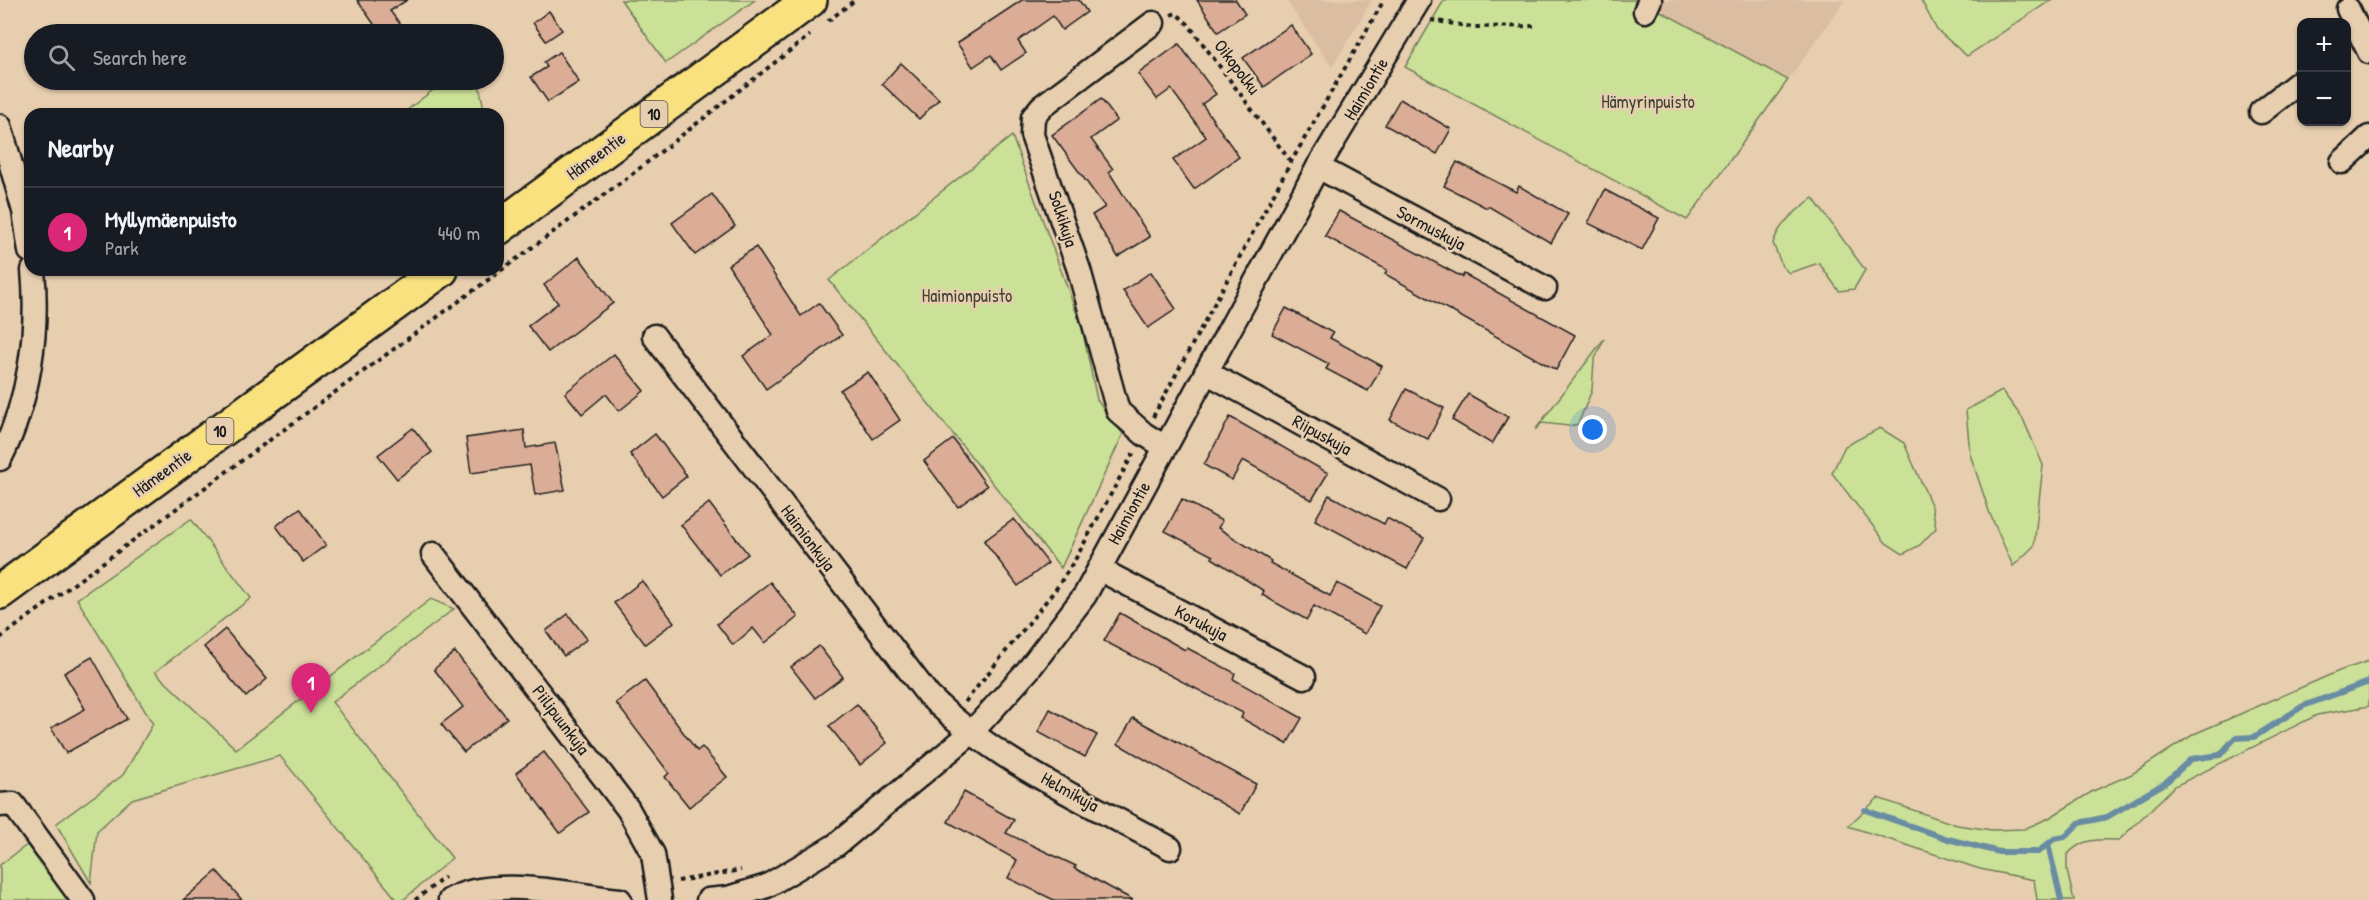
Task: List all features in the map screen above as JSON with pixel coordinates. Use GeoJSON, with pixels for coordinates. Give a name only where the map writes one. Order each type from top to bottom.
{"type":"FeatureCollection","features":[{"type":"Feature","properties":{"kind":"highway","name":"Hämeentie"},"geometry":{"type":"LineString","coordinates":[[504,224],[817,18]]}},
{"type":"Feature","properties":{"kind":"highway","name":"Hämeentie"},"geometry":{"type":"LineString","coordinates":[[0,592],[433,276]]}},
{"type":"Feature","properties":{"kind":"street","name":"Haimiontie"},"geometry":{"type":"LineString","coordinates":[[722,899],[766,886],[836,845],[971,733],[1029,669],[1084,595],[1316,172],[1416,5]]}},
{"type":"Feature","properties":{"kind":"street"},"geometry":{"type":"LineString","coordinates":[[2346,11],[2369,52]]}},
{"type":"Feature","properties":{"kind":"street","name":"Solkikuja"},"geometry":{"type":"LineString","coordinates":[[1153,23],[1041,107],[1033,117],[1032,135],[1079,270],[1118,411],[1144,434],[1166,447]]}},
{"type":"Feature","properties":{"kind":"street"},"geometry":{"type":"LineString","coordinates":[[2261,112],[2297,83]]}},
{"type":"Feature","properties":{"kind":"street"},"geometry":{"type":"LineString","coordinates":[[0,126],[24,211]]}},
{"type":"Feature","properties":{"kind":"street"},"geometry":{"type":"LineString","coordinates":[[2342,162],[2369,137]]}},
{"type":"Feature","properties":{"kind":"street","name":"Sormuskuja"},"geometry":{"type":"LineString","coordinates":[[1316,172],[1545,288]]}},
{"type":"Feature","properties":{"kind":"street"},"geometry":{"type":"LineString","coordinates":[[0,459],[21,403],[33,348],[35,312],[33,276]]}},
{"type":"Feature","properties":{"kind":"street","name":"Haimionkuja"},"geometry":{"type":"LineString","coordinates":[[654,336],[928,694],[951,718],[971,733]]}},
{"type":"Feature","properties":{"kind":"street","name":"Riipuskuja"},"geometry":{"type":"LineString","coordinates":[[1206,372],[1438,499]]}},
{"type":"Feature","properties":{"kind":"street","name":"Piilipuunkuja"},"geometry":{"type":"LineString","coordinates":[[433,554],[628,809],[653,854],[658,892]]}},
{"type":"Feature","properties":{"kind":"street","name":"Korukuja"},"geometry":{"type":"LineString","coordinates":[[1099,569],[1304,677]]}},
{"type":"Feature","properties":{"kind":"street","name":"Helmikuja"},"geometry":{"type":"LineString","coordinates":[[971,733],[985,744],[1170,848]]}},
{"type":"Feature","properties":{"kind":"street"},"geometry":{"type":"LineString","coordinates":[[0,805],[13,804],[83,900]]}},
{"type":"Feature","properties":{"kind":"street"},"geometry":{"type":"LineString","coordinates":[[450,900],[486,889],[524,889],[620,900]]}},
{"type":"Feature","properties":{"kind":"path"},"geometry":{"type":"LineString","coordinates":[[504,268],[621,182],[817,18],[855,0]]}},
{"type":"Feature","properties":{"kind":"path"},"geometry":{"type":"LineString","coordinates":[[951,718],[1056,590],[1076,558],[1291,162],[1384,0]]}},
{"type":"Feature","properties":{"kind":"path"},"geometry":{"type":"LineString","coordinates":[[1416,5],[1426,19],[1472,27],[1537,26]]}},
{"type":"Feature","properties":{"kind":"path","name":"Oikopolku"},"geometry":{"type":"LineString","coordinates":[[1153,23],[1176,13],[1188,24],[1291,162],[1316,172]]}},
{"type":"Feature","properties":{"kind":"path"},"geometry":{"type":"LineString","coordinates":[[0,639],[493,276]]}},
{"type":"Feature","properties":{"kind":"path"},"geometry":{"type":"LineString","coordinates":[[658,892],[749,868]]}},
{"type":"Feature","properties":{"kind":"path"},"geometry":{"type":"LineString","coordinates":[[415,900],[440,879],[451,875]]}},
{"type":"Feature","properties":{"kind":"shaded area"},"geometry":{"type":"Polygon","coordinates":[[[1286,0],[1372,0],[1332,67],[1286,0]]]}},
{"type":"Feature","properties":{"kind":"shaded area"},"geometry":{"type":"Polygon","coordinates":[[[1640,0],[1845,0],[1788,80],[1640,0]]]}},
{"type":"Feature","properties":{"kind":"green space"},"geometry":{"type":"Polygon","coordinates":[[[621,0],[755,0],[666,63],[621,0]]]}},
{"type":"Feature","properties":{"kind":"green space","name":"Hämyrinpuisto"},"geometry":{"type":"Polygon","coordinates":[[[1444,0],[1640,0],[1788,80],[1687,220],[1405,67],[1444,0]]]}},
{"type":"Feature","properties":{"kind":"green space"},"geometry":{"type":"Polygon","coordinates":[[[1921,0],[2051,0],[1967,56],[1937,30],[1921,0]]]}},
{"type":"Feature","properties":{"kind":"green space"},"geometry":{"type":"Polygon","coordinates":[[[433,90],[480,90],[484,108],[410,108],[433,90]]]}},
{"type":"Feature","properties":{"kind":"green space","name":"Haimionpuisto"},"geometry":{"type":"Polygon","coordinates":[[[1012,136],[1082,328],[1097,400],[1123,434],[1061,568],[829,280],[1012,136]]]}},
{"type":"Feature","properties":{"kind":"green space"},"geometry":{"type":"Polygon","coordinates":[[[1813,198],[1865,270],[1854,289],[1839,291],[1819,263],[1789,273],[1782,266],[1773,243],[1776,236],[1789,218],[1813,198]]]}},
{"type":"Feature","properties":{"kind":"green space"},"geometry":{"type":"Polygon","coordinates":[[[1604,339],[1594,361],[1592,390],[1578,424],[1569,426],[1542,423],[1535,430],[1604,339]]]}},
{"type":"Feature","properties":{"kind":"green space"},"geometry":{"type":"Polygon","coordinates":[[[2002,391],[2023,419],[2043,465],[2034,546],[2013,566],[1990,514],[1970,454],[1966,410],[2002,391]]]}},
{"type":"Feature","properties":{"kind":"green space"},"geometry":{"type":"Polygon","coordinates":[[[1880,428],[1904,443],[1932,507],[1936,528],[1920,545],[1903,554],[1886,543],[1832,473],[1845,446],[1880,428]]]}},
{"type":"Feature","properties":{"kind":"green space"},"geometry":{"type":"Polygon","coordinates":[[[191,519],[251,598],[155,672],[236,749],[431,599],[454,609],[332,702],[452,858],[403,900],[397,900],[280,756],[132,799],[97,831],[91,883],[56,824],[123,775],[153,724],[77,599],[191,519]]]}},
{"type":"Feature","properties":{"kind":"green space"},"geometry":{"type":"Polygon","coordinates":[[[2369,661],[2369,706],[2317,715],[2175,786],[2119,840],[2091,841],[2073,849],[2067,855],[2067,871],[2074,900],[2037,900],[2034,880],[1980,869],[1848,826],[1878,798],[1957,825],[1992,830],[2024,829],[2049,818],[2093,791],[2132,774],[2194,734],[2339,671],[2369,661]]]}},
{"type":"Feature","properties":{"kind":"green space"},"geometry":{"type":"Polygon","coordinates":[[[27,845],[68,900],[0,900],[0,865],[27,845]]]}},
{"type":"Feature","properties":{"kind":"building"},"geometry":{"type":"Polygon","coordinates":[[[357,0],[407,0],[390,11],[400,24],[374,24],[357,0]]]}},
{"type":"Feature","properties":{"kind":"building"},"geometry":{"type":"Polygon","coordinates":[[[1022,0],[1079,0],[1087,12],[1062,30],[1053,16],[1018,41],[1026,53],[1001,70],[991,55],[973,67],[957,43],[1022,0]]]}},
{"type":"Feature","properties":{"kind":"building"},"geometry":{"type":"Polygon","coordinates":[[[1197,0],[1236,0],[1245,14],[1218,32],[1197,0]]]}},
{"type":"Feature","properties":{"kind":"building"},"geometry":{"type":"Polygon","coordinates":[[[549,11],[562,30],[546,41],[533,23],[549,11]]]}},
{"type":"Feature","properties":{"kind":"building"},"geometry":{"type":"Polygon","coordinates":[[[1291,25],[1311,54],[1264,87],[1243,58],[1291,25]]]}},
{"type":"Feature","properties":{"kind":"building"},"geometry":{"type":"Polygon","coordinates":[[[1179,44],[1216,94],[1202,104],[1239,157],[1194,189],[1173,160],[1206,137],[1171,89],[1157,99],[1138,74],[1179,44]]]}},
{"type":"Feature","properties":{"kind":"building"},"geometry":{"type":"Polygon","coordinates":[[[559,52],[579,82],[548,102],[531,77],[547,67],[544,62],[559,52]]]}},
{"type":"Feature","properties":{"kind":"building"},"geometry":{"type":"Polygon","coordinates":[[[901,63],[939,99],[919,119],[882,84],[901,63]]]}},
{"type":"Feature","properties":{"kind":"building"},"geometry":{"type":"Polygon","coordinates":[[[1101,99],[1117,120],[1091,139],[1113,169],[1109,172],[1150,237],[1118,257],[1092,215],[1105,207],[1052,135],[1101,99]]]}},
{"type":"Feature","properties":{"kind":"building"},"geometry":{"type":"Polygon","coordinates":[[[1400,99],[1451,129],[1437,154],[1385,125],[1400,99]]]}},
{"type":"Feature","properties":{"kind":"building"},"geometry":{"type":"Polygon","coordinates":[[[1457,162],[1516,192],[1519,186],[1568,214],[1551,243],[1488,206],[1487,208],[1444,186],[1457,162]]]}},
{"type":"Feature","properties":{"kind":"building"},"geometry":{"type":"Polygon","coordinates":[[[1605,190],[1659,218],[1642,250],[1588,223],[1605,190]]]}},
{"type":"Feature","properties":{"kind":"building"},"geometry":{"type":"Polygon","coordinates":[[[712,194],[735,226],[695,255],[672,223],[712,194]]]}},
{"type":"Feature","properties":{"kind":"building"},"geometry":{"type":"Polygon","coordinates":[[[1339,211],[1462,277],[1464,274],[1575,335],[1556,370],[1385,274],[1387,270],[1325,236],[1339,211]]]}},
{"type":"Feature","properties":{"kind":"building"},"geometry":{"type":"Polygon","coordinates":[[[756,247],[801,316],[819,303],[842,335],[766,389],[743,356],[773,335],[728,265],[756,247]]]}},
{"type":"Feature","properties":{"kind":"building"},"geometry":{"type":"Polygon","coordinates":[[[579,257],[613,303],[548,352],[528,326],[558,303],[544,285],[579,257]]]}},
{"type":"Feature","properties":{"kind":"building"},"geometry":{"type":"Polygon","coordinates":[[[1151,272],[1176,309],[1148,328],[1123,291],[1151,272]]]}},
{"type":"Feature","properties":{"kind":"building"},"geometry":{"type":"Polygon","coordinates":[[[1286,308],[1333,333],[1330,338],[1382,366],[1368,391],[1326,369],[1329,364],[1272,334],[1286,308]]]}},
{"type":"Feature","properties":{"kind":"building"},"geometry":{"type":"Polygon","coordinates":[[[614,354],[644,391],[619,411],[606,394],[582,414],[565,393],[614,354]]]}},
{"type":"Feature","properties":{"kind":"building"},"geometry":{"type":"Polygon","coordinates":[[[868,372],[900,420],[873,439],[840,390],[868,372]]]}},
{"type":"Feature","properties":{"kind":"building"},"geometry":{"type":"Polygon","coordinates":[[[1406,389],[1444,408],[1428,439],[1390,420],[1406,389]]]}},
{"type":"Feature","properties":{"kind":"building"},"geometry":{"type":"Polygon","coordinates":[[[1468,394],[1508,417],[1492,444],[1452,420],[1468,394]]]}},
{"type":"Feature","properties":{"kind":"building"},"geometry":{"type":"Polygon","coordinates":[[[1230,417],[1328,473],[1312,500],[1243,460],[1232,480],[1204,465],[1230,417]]]}},
{"type":"Feature","properties":{"kind":"building"},"geometry":{"type":"Polygon","coordinates":[[[413,428],[432,452],[397,479],[378,455],[413,428]]]}},
{"type":"Feature","properties":{"kind":"building"},"geometry":{"type":"Polygon","coordinates":[[[524,430],[526,448],[555,443],[565,490],[535,495],[530,465],[471,473],[466,438],[524,430]]]}},
{"type":"Feature","properties":{"kind":"building"},"geometry":{"type":"Polygon","coordinates":[[[655,434],[687,476],[662,496],[630,454],[655,434]]]}},
{"type":"Feature","properties":{"kind":"building"},"geometry":{"type":"Polygon","coordinates":[[[953,439],[987,486],[958,507],[924,461],[953,439]]]}},
{"type":"Feature","properties":{"kind":"building"},"geometry":{"type":"Polygon","coordinates":[[[1329,495],[1384,524],[1387,518],[1424,538],[1407,569],[1315,520],[1329,495]]]}},
{"type":"Feature","properties":{"kind":"building"},"geometry":{"type":"Polygon","coordinates":[[[1182,499],[1222,521],[1218,528],[1271,561],[1270,563],[1330,596],[1337,583],[1380,606],[1365,634],[1314,606],[1307,620],[1262,595],[1264,591],[1212,558],[1213,556],[1165,531],[1182,499]]]}},
{"type":"Feature","properties":{"kind":"building"},"geometry":{"type":"Polygon","coordinates":[[[709,503],[748,554],[720,575],[681,525],[709,503]]]}},
{"type":"Feature","properties":{"kind":"building"},"geometry":{"type":"Polygon","coordinates":[[[300,508],[326,545],[303,562],[276,526],[300,508]]]}},
{"type":"Feature","properties":{"kind":"building"},"geometry":{"type":"Polygon","coordinates":[[[1014,519],[1048,563],[1018,586],[984,541],[1014,519]]]}},
{"type":"Feature","properties":{"kind":"building"},"geometry":{"type":"Polygon","coordinates":[[[642,581],[674,622],[645,644],[614,603],[642,581]]]}},
{"type":"Feature","properties":{"kind":"building"},"geometry":{"type":"Polygon","coordinates":[[[770,582],[798,617],[765,643],[753,628],[733,645],[717,624],[770,582]]]}},
{"type":"Feature","properties":{"kind":"building"},"geometry":{"type":"Polygon","coordinates":[[[1120,613],[1185,650],[1187,648],[1235,673],[1233,679],[1302,718],[1287,744],[1241,718],[1243,713],[1104,641],[1120,613]]]}},
{"type":"Feature","properties":{"kind":"building"},"geometry":{"type":"Polygon","coordinates":[[[568,614],[587,639],[564,656],[546,631],[568,614]]]}},
{"type":"Feature","properties":{"kind":"building"},"geometry":{"type":"Polygon","coordinates":[[[225,629],[267,679],[246,697],[204,647],[225,629]]]}},
{"type":"Feature","properties":{"kind":"building"},"geometry":{"type":"Polygon","coordinates":[[[819,646],[843,677],[815,698],[791,667],[819,646]]]}},
{"type":"Feature","properties":{"kind":"building"},"geometry":{"type":"Polygon","coordinates":[[[455,652],[507,718],[464,752],[441,724],[463,707],[434,669],[455,652]]]}},
{"type":"Feature","properties":{"kind":"building"},"geometry":{"type":"Polygon","coordinates":[[[92,657],[127,719],[66,753],[51,728],[85,709],[64,673],[92,657]]]}},
{"type":"Feature","properties":{"kind":"building"},"geometry":{"type":"Polygon","coordinates":[[[645,681],[697,751],[702,747],[727,777],[689,807],[665,777],[669,773],[616,703],[645,681]]]}},
{"type":"Feature","properties":{"kind":"building"},"geometry":{"type":"Polygon","coordinates":[[[857,704],[887,743],[860,765],[829,726],[857,704]]]}},
{"type":"Feature","properties":{"kind":"building"},"geometry":{"type":"Polygon","coordinates":[[[1050,709],[1097,735],[1085,757],[1038,732],[1050,709]]]}},
{"type":"Feature","properties":{"kind":"building"},"geometry":{"type":"Polygon","coordinates":[[[1133,718],[1256,784],[1240,814],[1118,744],[1133,718]]]}},
{"type":"Feature","properties":{"kind":"building"},"geometry":{"type":"Polygon","coordinates":[[[544,752],[589,812],[560,833],[516,773],[544,752]]]}},
{"type":"Feature","properties":{"kind":"building"},"geometry":{"type":"Polygon","coordinates":[[[964,792],[1014,820],[1006,833],[1076,866],[1074,868],[1133,900],[1054,900],[1008,878],[1017,860],[948,822],[964,792]]]}},
{"type":"Feature","properties":{"kind":"building"},"geometry":{"type":"Polygon","coordinates":[[[217,871],[242,900],[183,900],[217,871]]]}},
{"type":"Feature","properties":{"kind":"waterway"},"geometry":{"type":"LineString","coordinates":[[1865,810],[1948,839],[1999,852],[2038,852],[2054,839],[2065,837],[2079,823],[2107,817],[2165,783],[2191,759],[2220,755],[2235,738],[2254,737],[2303,706],[2369,682]]}},
{"type":"Feature","properties":{"kind":"waterway"},"geometry":{"type":"LineString","coordinates":[[2048,844],[2061,900]]}},
{"type":"Feature","properties":{"kind":"place","name":"Myllymäenpuisto"},"geometry":{"type":"Point","coordinates":[311,713]}}]}
